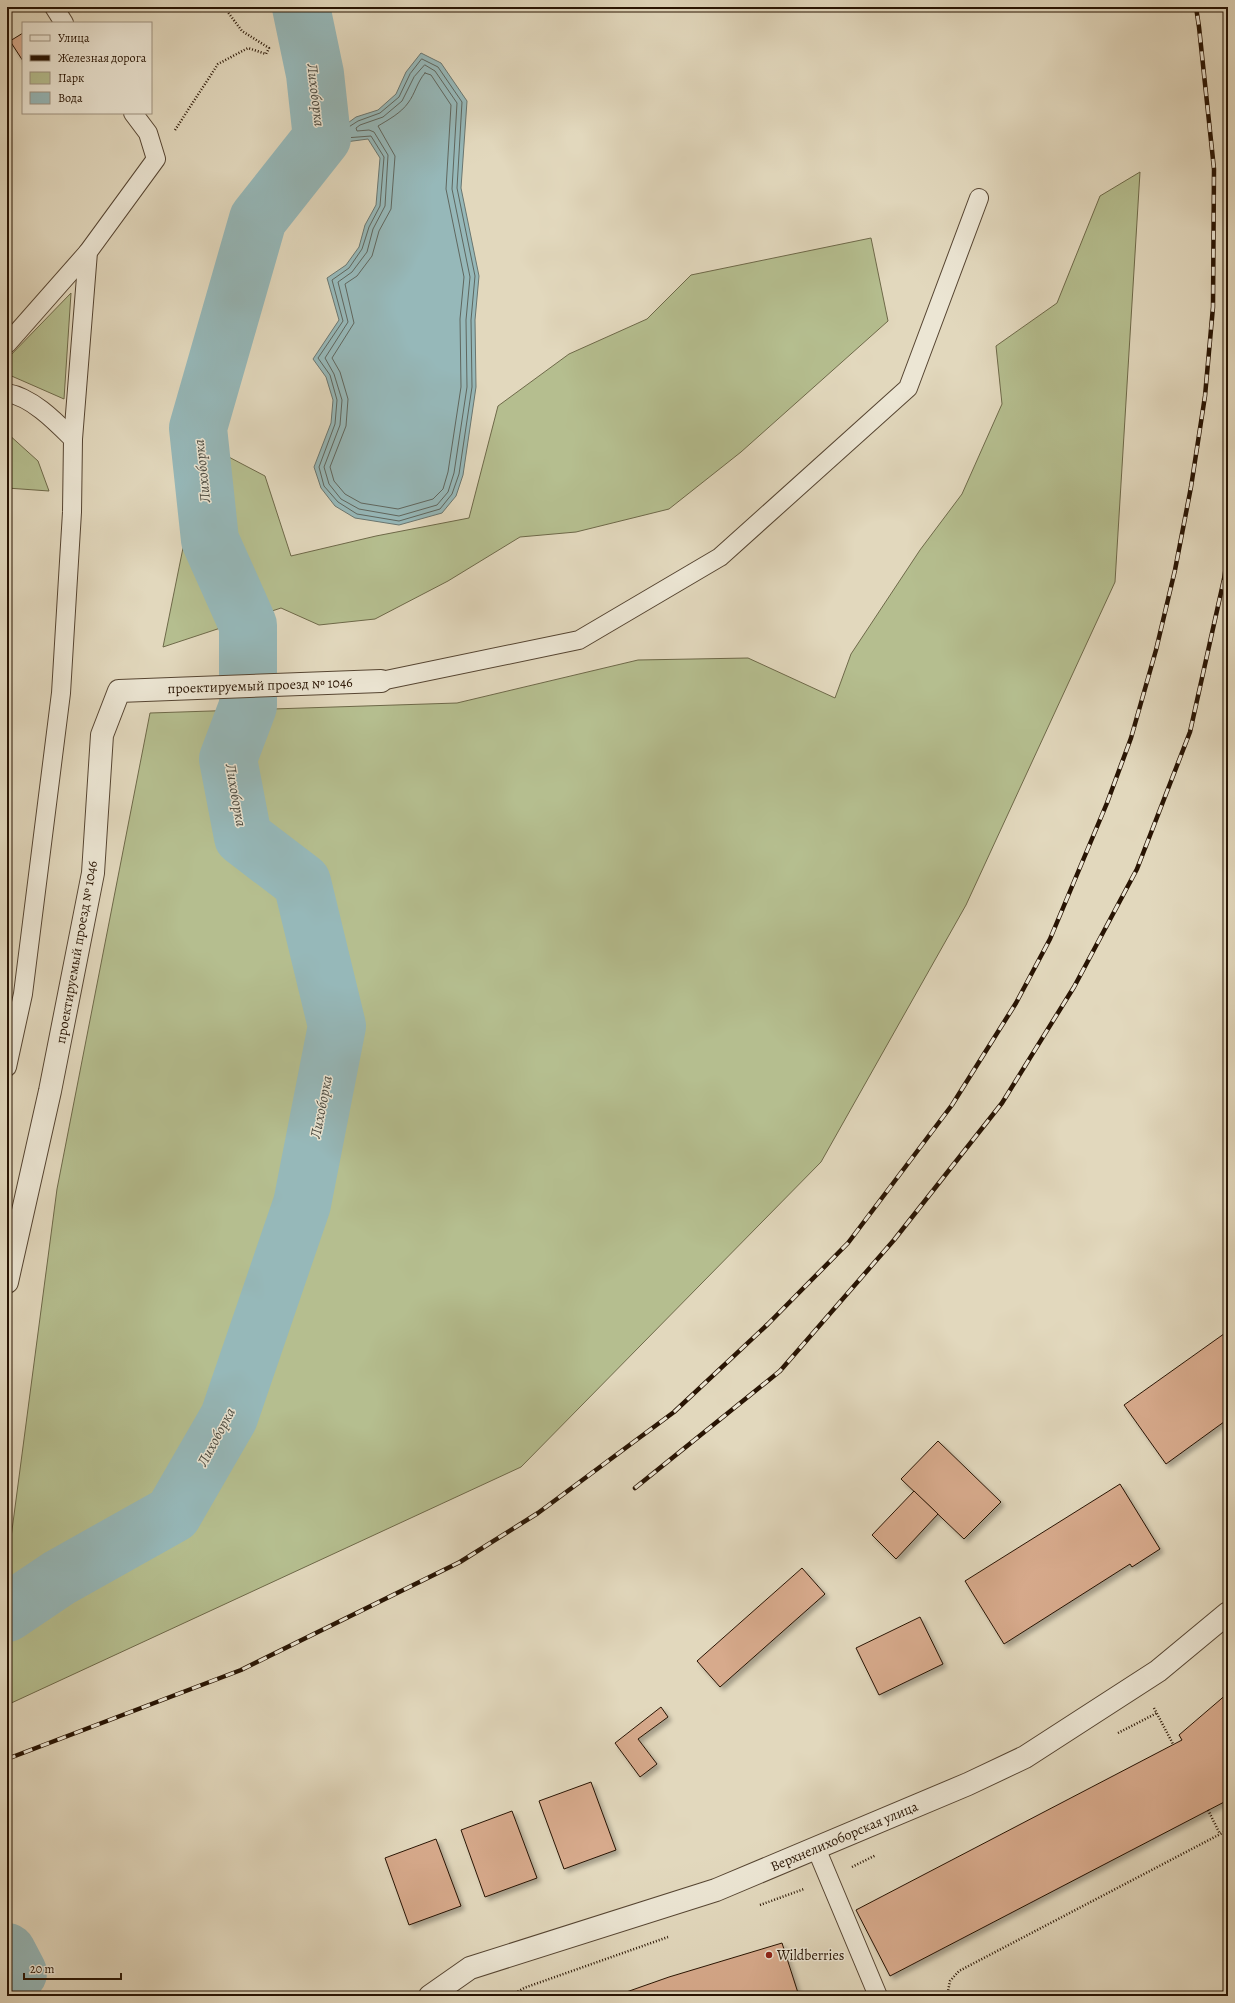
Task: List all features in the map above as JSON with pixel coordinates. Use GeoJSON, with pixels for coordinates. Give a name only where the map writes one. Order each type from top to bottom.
{"type":"FeatureCollection","features":[{"type":"Feature","properties":{"kind":"street","name":"проектируемый проезд № 1046"},"geometry":{"type":"LineString","coordinates":[[7,1282],[50,1091],[93,873],[102,735],[119,691],[381,681]]}},
{"type":"Feature","properties":{"kind":"street","name":"Верхнелихоборская улица"},"geometry":{"type":"LineString","coordinates":[[430,1996],[470,1968],[716,1890],[968,1784],[1024,1757],[1158,1671],[1228,1613]]}},
{"type":"Feature","properties":{"kind":"lane"},"geometry":{"type":"LineString","coordinates":[[54,7],[63,22]]}},
{"type":"Feature","properties":{"kind":"lane"},"geometry":{"type":"LineString","coordinates":[[7,344],[88,252],[156,159],[148,133],[134,114]]}},
{"type":"Feature","properties":{"kind":"lane"},"geometry":{"type":"LineString","coordinates":[[381,681],[579,640],[720,557],[908,388],[979,198]]}},
{"type":"Feature","properties":{"kind":"lane"},"geometry":{"type":"LineString","coordinates":[[7,1068],[23,994],[61,693],[72,512],[73,439],[88,252]]}},
{"type":"Feature","properties":{"kind":"lane"},"geometry":{"type":"LineString","coordinates":[[7,393],[16,394],[51,416],[73,439]]}},
{"type":"Feature","properties":{"kind":"lane"},"geometry":{"type":"LineString","coordinates":[[816,1848],[878,1996]]}},
{"type":"Feature","properties":{"kind":"path"},"geometry":{"type":"LineString","coordinates":[[156,159],[218,64],[248,48],[266,54],[269,48],[242,31],[224,7]]}},
{"type":"Feature","properties":{"kind":"path"},"geometry":{"type":"LineString","coordinates":[[7,251],[10,248]]}},
{"type":"Feature","properties":{"kind":"path"},"geometry":{"type":"LineString","coordinates":[[1141,1682],[1173,1744]]}},
{"type":"Feature","properties":{"kind":"path"},"geometry":{"type":"LineString","coordinates":[[1208,1810],[1220,1834]]}},
{"type":"Feature","properties":{"kind":"path"},"geometry":{"type":"LineString","coordinates":[[947,1996],[950,1981],[959,1970],[1228,1830]]}},
{"type":"Feature","properties":{"kind":"path"},"geometry":{"type":"LineString","coordinates":[[754,1906],[806,1888]]}},
{"type":"Feature","properties":{"kind":"path"},"geometry":{"type":"LineString","coordinates":[[510,1996],[524,1988],[673,1935]]}},
{"type":"Feature","properties":{"kind":"path"},"geometry":{"type":"LineString","coordinates":[[1215,1996],[1228,1989]]}},
{"type":"Feature","properties":{"kind":"green space"},"geometry":{"type":"Polygon","coordinates":[[[1140,172],[1115,582],[966,905],[821,1162],[521,1467],[7,1705],[7,1556],[9,1553],[57,1189],[150,713],[457,703],[638,660],[748,658],[835,698],[851,654],[920,550],[962,494],[1002,404],[996,346],[1057,303],[1100,196],[1140,172]]]}},
{"type":"Feature","properties":{"kind":"green space"},"geometry":{"type":"Polygon","coordinates":[[[871,238],[888,321],[741,452],[669,509],[576,532],[520,537],[448,581],[375,619],[319,625],[281,608],[163,647],[204,444],[265,476],[291,556],[376,536],[469,518],[498,406],[569,354],[647,319],[691,275],[871,238]]]}},
{"type":"Feature","properties":{"kind":"green space"},"geometry":{"type":"Polygon","coordinates":[[[71,293],[64,399],[7,374],[7,359],[71,293]]]}},
{"type":"Feature","properties":{"kind":"green space"},"geometry":{"type":"Polygon","coordinates":[[[7,433],[38,461],[49,491],[7,488],[7,433]]]}},
{"type":"Feature","properties":{"kind":"water"},"geometry":{"type":"Polygon","coordinates":[[[421,53],[441,63],[467,101],[461,188],[479,276],[475,320],[476,387],[463,475],[456,496],[442,513],[399,525],[355,518],[335,506],[321,488],[314,467],[331,423],[333,400],[326,377],[313,359],[339,320],[327,278],[346,265],[359,247],[365,225],[376,205],[380,158],[368,139],[338,143],[341,128],[356,117],[378,110],[396,94],[406,72],[421,53]]]}},
{"type":"Feature","properties":{"kind":"building"},"geometry":{"type":"Polygon","coordinates":[[[22,34],[22,59],[10,41],[22,34]]]}},
{"type":"Feature","properties":{"kind":"building"},"geometry":{"type":"Polygon","coordinates":[[[1228,1331],[1228,1419],[1166,1464],[1124,1405],[1228,1331]]]}},
{"type":"Feature","properties":{"kind":"building"},"geometry":{"type":"Polygon","coordinates":[[[938,1441],[1001,1502],[964,1539],[901,1479],[938,1441]]]}},
{"type":"Feature","properties":{"kind":"building"},"geometry":{"type":"Polygon","coordinates":[[[1120,1484],[1160,1549],[1132,1567],[1130,1564],[1004,1644],[965,1581],[1120,1484]]]}},
{"type":"Feature","properties":{"kind":"building"},"geometry":{"type":"Polygon","coordinates":[[[914,1491],[938,1514],[896,1559],[872,1535],[914,1491]]]}},
{"type":"Feature","properties":{"kind":"building"},"geometry":{"type":"Polygon","coordinates":[[[802,1568],[825,1594],[720,1687],[697,1661],[802,1568]]]}},
{"type":"Feature","properties":{"kind":"building"},"geometry":{"type":"Polygon","coordinates":[[[920,1617],[943,1664],[879,1695],[856,1648],[920,1617]]]}},
{"type":"Feature","properties":{"kind":"building"},"geometry":{"type":"Polygon","coordinates":[[[1228,1693],[1228,1800],[890,1976],[856,1910],[1182,1740],[1179,1735],[1228,1693]]]}},
{"type":"Feature","properties":{"kind":"building"},"geometry":{"type":"Polygon","coordinates":[[[661,1707],[668,1717],[638,1739],[657,1764],[640,1777],[615,1743],[661,1707]]]}},
{"type":"Feature","properties":{"kind":"building"},"geometry":{"type":"Polygon","coordinates":[[[591,1782],[616,1850],[564,1869],[539,1801],[591,1782]]]}},
{"type":"Feature","properties":{"kind":"building"},"geometry":{"type":"Polygon","coordinates":[[[512,1811],[537,1878],[485,1897],[461,1830],[512,1811]]]}},
{"type":"Feature","properties":{"kind":"building"},"geometry":{"type":"Polygon","coordinates":[[[436,1839],[461,1906],[409,1925],[385,1858],[436,1839]]]}},
{"type":"Feature","properties":{"kind":"building"},"geometry":{"type":"Polygon","coordinates":[[[782,1943],[799,1996],[615,1996],[669,1977],[782,1943]]]}},
{"type":"Feature","properties":{"kind":"waterway","name":"Лихоборка"},"geometry":{"type":"LineString","coordinates":[[7,1613],[59,1578],[173,1514],[229,1417],[302,1204],[337,1026],[302,882],[243,837],[228,759],[248,706],[248,625],[210,540],[198,428],[258,219],[322,138],[315,74],[301,7]]}},
{"type":"Feature","properties":{"kind":"waterway","name":"Лихоборка"},"geometry":{"type":"LineString","coordinates":[[7,1952],[18,1973]]}},
{"type":"Feature","properties":{"kind":"railway"},"geometry":{"type":"LineString","coordinates":[[7,1759],[241,1670],[460,1562],[538,1513],[674,1412],[768,1324],[848,1243],[952,1105],[1016,1003],[1050,939],[1107,803],[1131,738],[1156,650],[1175,570],[1191,487],[1205,396],[1213,307],[1214,169],[1196,7]]}},
{"type":"Feature","properties":{"kind":"railway"},"geometry":{"type":"LineString","coordinates":[[635,1488],[780,1371],[894,1240],[1002,1103],[1074,987],[1137,869],[1190,732],[1224,579],[1228,553]]}},
{"type":"Feature","properties":{"kind":"place","name":"Wildberries"},"geometry":{"type":"Point","coordinates":[769,1955]}}]}
